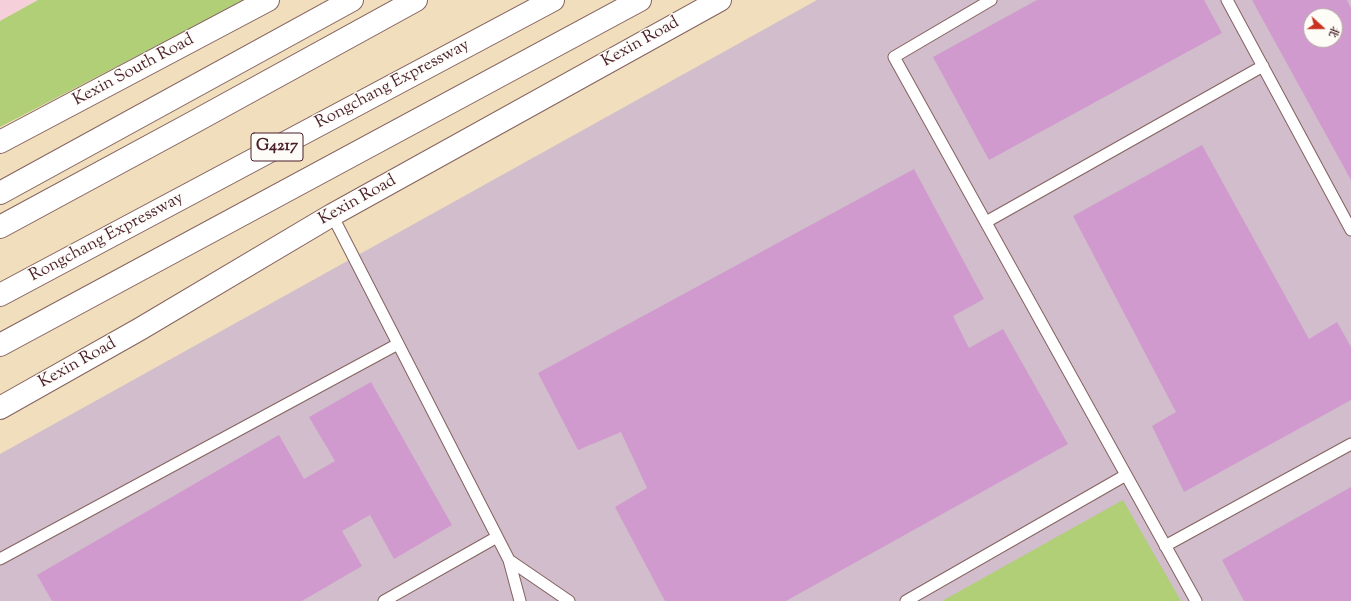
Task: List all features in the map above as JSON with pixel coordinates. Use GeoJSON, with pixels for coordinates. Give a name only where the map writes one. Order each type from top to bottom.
{"type":"FeatureCollection","features":[{"type":"Feature","properties":{"kind":"main road","name":"Kexin South Road"},"geometry":{"type":"LineString","coordinates":[[0,142],[268,0]]}},
{"type":"Feature","properties":{"kind":"main road"},"geometry":{"type":"LineString","coordinates":[[0,193],[352,0]]}},
{"type":"Feature","properties":{"kind":"main road"},"geometry":{"type":"LineString","coordinates":[[382,18],[408,0]]}},
{"type":"Feature","properties":{"kind":"main road"},"geometry":{"type":"LineString","coordinates":[[0,227],[201,119],[416,0]]}},
{"type":"Feature","properties":{"kind":"main road","name":"Rongchang Expressway"},"geometry":{"type":"LineString","coordinates":[[0,295],[553,0]]}},
{"type":"Feature","properties":{"kind":"main road"},"geometry":{"type":"LineString","coordinates":[[0,345],[640,0]]}},
{"type":"Feature","properties":{"kind":"main road","name":"Kexin Road"},"geometry":{"type":"LineString","coordinates":[[0,408],[147,325],[332,215],[720,0]]}},
{"type":"Feature","properties":{"kind":"lane"},"geometry":{"type":"LineString","coordinates":[[991,0],[894,56],[1196,601]]}},
{"type":"Feature","properties":{"kind":"lane"},"geometry":{"type":"LineString","coordinates":[[1227,0],[1351,230]]}},
{"type":"Feature","properties":{"kind":"lane"},"geometry":{"type":"LineString","coordinates":[[986,222],[1263,66]]}},
{"type":"Feature","properties":{"kind":"lane"},"geometry":{"type":"LineString","coordinates":[[332,215],[509,560],[520,601]]}},
{"type":"Feature","properties":{"kind":"lane"},"geometry":{"type":"LineString","coordinates":[[0,559],[398,344]]}},
{"type":"Feature","properties":{"kind":"lane"},"geometry":{"type":"LineString","coordinates":[[1165,546],[1351,444]]}},
{"type":"Feature","properties":{"kind":"lane"},"geometry":{"type":"LineString","coordinates":[[906,601],[1126,475]]}},
{"type":"Feature","properties":{"kind":"lane"},"geometry":{"type":"LineString","coordinates":[[384,601],[497,537]]}},
{"type":"Feature","properties":{"kind":"lane"},"geometry":{"type":"LineString","coordinates":[[509,560],[569,601]]}},
{"type":"Feature","properties":{"kind":"shaded area"},"geometry":{"type":"Polygon","coordinates":[[[0,0],[38,0],[0,21],[0,0]]]}},
{"type":"Feature","properties":{"kind":"shaded area"},"geometry":{"type":"Polygon","coordinates":[[[817,0],[1351,0],[1351,601],[0,601],[0,454],[817,0]]]}},
{"type":"Feature","properties":{"kind":"green space"},"geometry":{"type":"Polygon","coordinates":[[[38,0],[245,0],[0,127],[0,21],[38,0]]]}},
{"type":"Feature","properties":{"kind":"green space"},"geometry":{"type":"Polygon","coordinates":[[[1123,500],[1181,601],[942,601],[1123,500]]]}},
{"type":"Feature","properties":{"kind":"building"},"geometry":{"type":"Polygon","coordinates":[[[1037,0],[1204,0],[1222,33],[989,160],[933,57],[1037,0]]]}},
{"type":"Feature","properties":{"kind":"building"},"geometry":{"type":"Polygon","coordinates":[[[1252,0],[1347,0],[1351,8],[1351,180],[1252,0]]]}},
{"type":"Feature","properties":{"kind":"building"},"geometry":{"type":"Polygon","coordinates":[[[1202,145],[1309,339],[1337,322],[1351,347],[1351,400],[1184,492],[1152,426],[1176,412],[1073,216],[1202,145]]]}},
{"type":"Feature","properties":{"kind":"building"},"geometry":{"type":"Polygon","coordinates":[[[914,169],[984,299],[953,316],[969,348],[1003,329],[1068,444],[786,601],[665,601],[615,507],[647,488],[621,432],[578,450],[538,373],[914,169]]]}},
{"type":"Feature","properties":{"kind":"building"},"geometry":{"type":"Polygon","coordinates":[[[371,382],[452,525],[394,559],[370,515],[342,531],[362,566],[302,601],[52,601],[37,575],[279,435],[304,479],[335,461],[309,417],[371,382]]]}},
{"type":"Feature","properties":{"kind":"building"},"geometry":{"type":"Polygon","coordinates":[[[1351,487],[1351,601],[1244,601],[1222,560],[1351,487]]]}}]}
